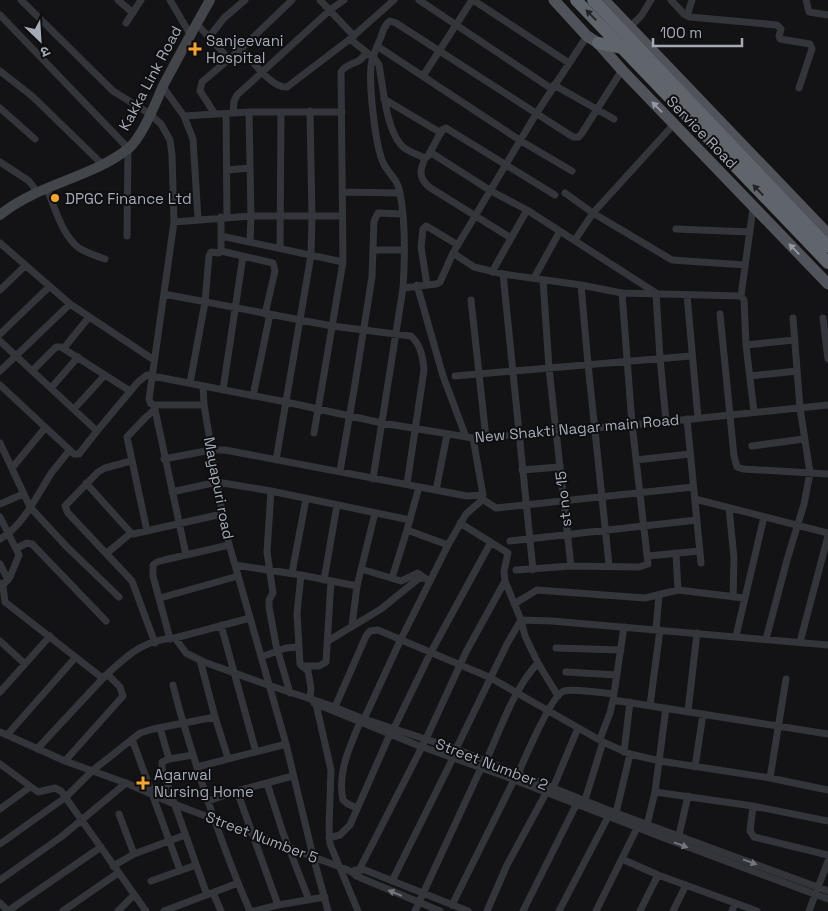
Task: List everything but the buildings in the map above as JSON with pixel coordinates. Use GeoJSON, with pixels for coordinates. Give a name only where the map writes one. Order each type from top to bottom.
{"type":"FeatureCollection","features":[{"type":"Feature","properties":{"kind":"highway"},"geometry":{"type":"LineString","coordinates":[[576,0],[828,263]]}},
{"type":"Feature","properties":{"kind":"highway"},"geometry":{"type":"LineString","coordinates":[[592,0],[828,247]]}},
{"type":"Feature","properties":{"kind":"highway"},"geometry":{"type":"LineString","coordinates":[[593,39],[623,48]]}},
{"type":"Feature","properties":{"kind":"main road","name":"Service Road"},"geometry":{"type":"LineString","coordinates":[[554,0],[828,284]]}},
{"type":"Feature","properties":{"kind":"main road","name":"Service Road"},"geometry":{"type":"LineString","coordinates":[[604,0],[828,234]]}},
{"type":"Feature","properties":{"kind":"street"},"geometry":{"type":"LineString","coordinates":[[21,0],[113,91],[150,114],[161,124],[170,140],[174,222],[149,398],[154,408],[186,555]]}},
{"type":"Feature","properties":{"kind":"street"},"geometry":{"type":"LineString","coordinates":[[118,0],[133,13]]}},
{"type":"Feature","properties":{"kind":"street"},"geometry":{"type":"LineString","coordinates":[[126,24],[141,0]]}},
{"type":"Feature","properties":{"kind":"street"},"geometry":{"type":"LineString","coordinates":[[170,0],[190,34]]}},
{"type":"Feature","properties":{"kind":"street","name":"Kakka Link Road"},"geometry":{"type":"LineString","coordinates":[[0,215],[42,191],[102,164],[132,144],[150,114],[190,34],[210,0]]}},
{"type":"Feature","properties":{"kind":"street"},"geometry":{"type":"LineString","coordinates":[[209,37],[224,18],[245,0]]}},
{"type":"Feature","properties":{"kind":"street"},"geometry":{"type":"LineString","coordinates":[[215,114],[203,98],[200,86],[292,0]]}},
{"type":"Feature","properties":{"kind":"street"},"geometry":{"type":"LineString","coordinates":[[320,0],[352,38],[379,65],[384,99],[390,120],[399,143],[407,150],[428,155],[527,210],[656,293]]}},
{"type":"Feature","properties":{"kind":"street"},"geometry":{"type":"LineString","coordinates":[[221,252],[230,114],[235,98],[330,10],[344,0]]}},
{"type":"Feature","properties":{"kind":"street"},"geometry":{"type":"LineString","coordinates":[[241,49],[278,86],[287,87],[352,38],[394,0]]}},
{"type":"Feature","properties":{"kind":"street"},"geometry":{"type":"LineString","coordinates":[[419,0],[553,87],[614,119]]}},
{"type":"Feature","properties":{"kind":"street"},"geometry":{"type":"LineString","coordinates":[[423,76],[472,0],[569,63]]}},
{"type":"Feature","properties":{"kind":"street"},"geometry":{"type":"LineString","coordinates":[[630,27],[641,16],[651,0]]}},
{"type":"Feature","properties":{"kind":"street"},"geometry":{"type":"LineString","coordinates":[[671,0],[687,16],[778,25],[781,29],[780,39],[810,44],[812,49],[799,88]]}},
{"type":"Feature","properties":{"kind":"street"},"geometry":{"type":"LineString","coordinates":[[687,16],[692,0]]}},
{"type":"Feature","properties":{"kind":"street"},"geometry":{"type":"LineString","coordinates":[[806,0],[809,12],[828,15]]}},
{"type":"Feature","properties":{"kind":"street"},"geometry":{"type":"LineString","coordinates":[[0,15],[128,148],[127,236]]}},
{"type":"Feature","properties":{"kind":"street"},"geometry":{"type":"LineString","coordinates":[[373,479],[403,288],[403,214],[400,193],[395,178],[387,169],[381,156],[373,100],[371,68],[373,57],[385,26],[388,22],[392,21],[569,135],[576,137],[582,133],[622,70]]}},
{"type":"Feature","properties":{"kind":"street"},"geometry":{"type":"LineString","coordinates":[[196,24],[229,59]]}},
{"type":"Feature","properties":{"kind":"street"},"geometry":{"type":"LineString","coordinates":[[403,288],[440,282],[452,253],[553,87],[569,63],[593,39]]}},
{"type":"Feature","properties":{"kind":"street"},"geometry":{"type":"LineString","coordinates":[[377,46],[572,171]]}},
{"type":"Feature","properties":{"kind":"street"},"geometry":{"type":"LineString","coordinates":[[314,433],[343,262],[341,72],[347,66],[362,60],[366,52]]}},
{"type":"Feature","properties":{"kind":"street"},"geometry":{"type":"LineString","coordinates":[[0,71],[32,96],[102,164]]}},
{"type":"Feature","properties":{"kind":"street"},"geometry":{"type":"LineString","coordinates":[[163,87],[184,116],[195,147],[198,219]]}},
{"type":"Feature","properties":{"kind":"street"},"geometry":{"type":"LineString","coordinates":[[384,99],[441,133]]}},
{"type":"Feature","properties":{"kind":"street"},"geometry":{"type":"LineString","coordinates":[[0,108],[35,139]]}},
{"type":"Feature","properties":{"kind":"street"},"geometry":{"type":"LineString","coordinates":[[184,116],[249,112],[342,112]]}},
{"type":"Feature","properties":{"kind":"street"},"geometry":{"type":"LineString","coordinates":[[249,112],[250,241]]}},
{"type":"Feature","properties":{"kind":"street"},"geometry":{"type":"LineString","coordinates":[[276,460],[311,255],[310,112]]}},
{"type":"Feature","properties":{"kind":"street"},"geometry":{"type":"LineString","coordinates":[[280,248],[281,113]]}},
{"type":"Feature","properties":{"kind":"street"},"geometry":{"type":"LineString","coordinates":[[574,240],[593,213],[674,124]]}},
{"type":"Feature","properties":{"kind":"street"},"geometry":{"type":"LineString","coordinates":[[511,238],[475,217],[429,187],[422,180],[420,171],[443,129],[449,129],[555,195]]}},
{"type":"Feature","properties":{"kind":"street"},"geometry":{"type":"LineString","coordinates":[[0,162],[42,191],[75,244],[88,253],[105,259]]}},
{"type":"Feature","properties":{"kind":"street"},"geometry":{"type":"LineString","coordinates":[[227,170],[250,168]]}},
{"type":"Feature","properties":{"kind":"street"},"geometry":{"type":"LineString","coordinates":[[343,192],[400,193]]}},
{"type":"Feature","properties":{"kind":"street"},"geometry":{"type":"LineString","coordinates":[[565,193],[593,213],[672,260],[745,266]]}},
{"type":"Feature","properties":{"kind":"street"},"geometry":{"type":"LineString","coordinates":[[754,208],[741,296],[744,300],[746,345],[754,412]]}},
{"type":"Feature","properties":{"kind":"street"},"geometry":{"type":"LineString","coordinates":[[492,272],[527,210]]}},
{"type":"Feature","properties":{"kind":"street"},"geometry":{"type":"LineString","coordinates":[[340,471],[372,277],[375,216],[382,212],[403,214]]}},
{"type":"Feature","properties":{"kind":"street"},"geometry":{"type":"LineString","coordinates":[[174,222],[251,216],[342,216]]}},
{"type":"Feature","properties":{"kind":"street"},"geometry":{"type":"LineString","coordinates":[[427,285],[421,247],[423,229],[426,226],[458,245]]}},
{"type":"Feature","properties":{"kind":"street"},"geometry":{"type":"LineString","coordinates":[[676,229],[750,232]]}},
{"type":"Feature","properties":{"kind":"street"},"geometry":{"type":"LineString","coordinates":[[534,278],[560,231]]}},
{"type":"Feature","properties":{"kind":"street"},"geometry":{"type":"LineString","coordinates":[[221,236],[343,262]]}},
{"type":"Feature","properties":{"kind":"street"},"geometry":{"type":"LineString","coordinates":[[1,247],[70,304],[154,360]]}},
{"type":"Feature","properties":{"kind":"street"},"geometry":{"type":"LineString","coordinates":[[373,250],[404,250]]}},
{"type":"Feature","properties":{"kind":"street"},"geometry":{"type":"LineString","coordinates":[[190,383],[210,254],[221,252],[244,256],[271,262],[275,271],[253,396]]}},
{"type":"Feature","properties":{"kind":"street"},"geometry":{"type":"LineString","coordinates":[[452,253],[468,264],[492,272],[582,285],[622,293],[741,296]]}},
{"type":"Feature","properties":{"kind":"street"},"geometry":{"type":"LineString","coordinates":[[223,390],[236,308],[236,294],[244,256]]}},
{"type":"Feature","properties":{"kind":"street"},"geometry":{"type":"LineString","coordinates":[[0,290],[25,266]]}},
{"type":"Feature","properties":{"kind":"street"},"geometry":{"type":"LineString","coordinates":[[503,274],[511,370],[533,570]]}},
{"type":"Feature","properties":{"kind":"street","name":"st no 15"},"geometry":{"type":"LineString","coordinates":[[543,280],[549,368],[571,566]]}},
{"type":"Feature","properties":{"kind":"street"},"geometry":{"type":"LineString","coordinates":[[417,285],[443,376],[470,438],[483,497]]}},
{"type":"Feature","properties":{"kind":"street"},"geometry":{"type":"LineString","coordinates":[[582,285],[594,427],[609,565]]}},
{"type":"Feature","properties":{"kind":"street"},"geometry":{"type":"LineString","coordinates":[[0,334],[50,288]]}},
{"type":"Feature","properties":{"kind":"street"},"geometry":{"type":"LineString","coordinates":[[516,570],[571,566],[643,566],[648,564],[632,424],[622,293]]}},
{"type":"Feature","properties":{"kind":"street"},"geometry":{"type":"LineString","coordinates":[[656,293],[666,421]]}},
{"type":"Feature","properties":{"kind":"street"},"geometry":{"type":"LineString","coordinates":[[164,294],[332,326],[412,336],[424,362],[424,370],[407,484]]}},
{"type":"Feature","properties":{"kind":"street"},"geometry":{"type":"LineString","coordinates":[[687,295],[698,418]]}},
{"type":"Feature","properties":{"kind":"street"},"geometry":{"type":"LineString","coordinates":[[471,300],[486,438]]}},
{"type":"Feature","properties":{"kind":"street"},"geometry":{"type":"LineString","coordinates":[[0,371],[70,304]]}},
{"type":"Feature","properties":{"kind":"street"},"geometry":{"type":"LineString","coordinates":[[720,314],[735,462],[738,468],[828,474]]}},
{"type":"Feature","properties":{"kind":"street"},"geometry":{"type":"LineString","coordinates":[[64,348],[89,317]]}},
{"type":"Feature","properties":{"kind":"street"},"geometry":{"type":"LineString","coordinates":[[766,639],[804,504],[810,473],[800,408],[793,318]]}},
{"type":"Feature","properties":{"kind":"street"},"geometry":{"type":"LineString","coordinates":[[822,318],[828,359]]}},
{"type":"Feature","properties":{"kind":"street"},"geometry":{"type":"LineString","coordinates":[[746,345],[794,340]]}},
{"type":"Feature","properties":{"kind":"street"},"geometry":{"type":"LineString","coordinates":[[0,341],[97,431]]}},
{"type":"Feature","properties":{"kind":"street"},"geometry":{"type":"LineString","coordinates":[[32,371],[56,348],[61,347],[130,392]]}},
{"type":"Feature","properties":{"kind":"street"},"geometry":{"type":"LineString","coordinates":[[456,376],[691,356]]}},
{"type":"Feature","properties":{"kind":"street"},"geometry":{"type":"LineString","coordinates":[[51,388],[78,357]]}},
{"type":"Feature","properties":{"kind":"street"},"geometry":{"type":"LineString","coordinates":[[750,376],[797,372]]}},
{"type":"Feature","properties":{"kind":"street"},"geometry":{"type":"LineString","coordinates":[[74,409],[105,375]]}},
{"type":"Feature","properties":{"kind":"street"},"geometry":{"type":"LineString","coordinates":[[0,385],[69,451],[79,454],[144,376],[152,376]]}},
{"type":"Feature","properties":{"kind":"street","name":"New Shakti Nagar main Road"},"geometry":{"type":"LineString","coordinates":[[152,376],[382,423],[470,438],[556,432],[828,405]]}},
{"type":"Feature","properties":{"kind":"street","name":"Mayapuri road"},"geometry":{"type":"LineString","coordinates":[[203,386],[211,450],[229,545],[286,744],[328,911]]}},
{"type":"Feature","properties":{"kind":"street"},"geometry":{"type":"LineString","coordinates":[[147,531],[127,437],[154,408],[204,405]]}},
{"type":"Feature","properties":{"kind":"street"},"geometry":{"type":"LineString","coordinates":[[687,419],[701,562]]}},
{"type":"Feature","properties":{"kind":"street"},"geometry":{"type":"LineString","coordinates":[[12,468],[45,428]]}},
{"type":"Feature","properties":{"kind":"street"},"geometry":{"type":"LineString","coordinates":[[436,490],[447,435]]}},
{"type":"Feature","properties":{"kind":"street"},"geometry":{"type":"LineString","coordinates":[[752,446],[804,439]]}},
{"type":"Feature","properties":{"kind":"street"},"geometry":{"type":"LineString","coordinates":[[0,443],[30,506],[67,547],[120,597]]}},
{"type":"Feature","properties":{"kind":"street"},"geometry":{"type":"LineString","coordinates":[[164,459],[211,450],[236,451],[373,479],[466,496],[483,497],[496,508],[694,487]]}},
{"type":"Feature","properties":{"kind":"street"},"geometry":{"type":"LineString","coordinates":[[0,539],[8,534],[30,506],[69,451]]}},
{"type":"Feature","properties":{"kind":"street"},"geometry":{"type":"LineString","coordinates":[[636,460],[690,454]]}},
{"type":"Feature","properties":{"kind":"street"},"geometry":{"type":"LineString","coordinates":[[131,461],[106,468],[86,483],[67,502],[66,509],[132,581],[158,642]]}},
{"type":"Feature","properties":{"kind":"street"},"geometry":{"type":"LineString","coordinates":[[522,470],[559,467]]}},
{"type":"Feature","properties":{"kind":"street"},"geometry":{"type":"LineString","coordinates":[[172,492],[217,482],[271,491],[410,520]]}},
{"type":"Feature","properties":{"kind":"street"},"geometry":{"type":"LineString","coordinates":[[86,483],[131,533]]}},
{"type":"Feature","properties":{"kind":"street"},"geometry":{"type":"LineString","coordinates":[[392,578],[418,487]]}},
{"type":"Feature","properties":{"kind":"street"},"geometry":{"type":"LineString","coordinates":[[271,491],[267,552],[273,593],[269,600],[269,607],[278,651],[290,693]]}},
{"type":"Feature","properties":{"kind":"street"},"geometry":{"type":"LineString","coordinates":[[0,504],[23,494]]}},
{"type":"Feature","properties":{"kind":"street"},"geometry":{"type":"LineString","coordinates":[[357,808],[343,800],[342,771],[344,759],[401,639],[427,579],[460,523],[483,497]]}},
{"type":"Feature","properties":{"kind":"street"},"geometry":{"type":"LineString","coordinates":[[292,573],[306,499]]}},
{"type":"Feature","properties":{"kind":"street"},"geometry":{"type":"LineString","coordinates":[[695,499],[797,524],[828,534],[800,642]]}},
{"type":"Feature","properties":{"kind":"street"},"geometry":{"type":"LineString","coordinates":[[303,666],[319,666],[325,663],[328,641],[328,581],[336,505]]}},
{"type":"Feature","properties":{"kind":"street"},"geometry":{"type":"LineString","coordinates":[[729,508],[734,558],[733,597]]}},
{"type":"Feature","properties":{"kind":"street"},"geometry":{"type":"LineString","coordinates":[[352,625],[357,586],[375,513]]}},
{"type":"Feature","properties":{"kind":"street"},"geometry":{"type":"LineString","coordinates":[[107,553],[131,533],[222,514]]}},
{"type":"Feature","properties":{"kind":"street"},"geometry":{"type":"LineString","coordinates":[[0,517],[17,548],[19,558],[3,583]]}},
{"type":"Feature","properties":{"kind":"street"},"geometry":{"type":"LineString","coordinates":[[736,636],[764,517]]}},
{"type":"Feature","properties":{"kind":"street"},"geometry":{"type":"LineString","coordinates":[[510,541],[697,520]]}},
{"type":"Feature","properties":{"kind":"street"},"geometry":{"type":"LineString","coordinates":[[460,523],[508,552],[504,581],[521,620],[525,636],[538,663],[558,696]]}},
{"type":"Feature","properties":{"kind":"street"},"geometry":{"type":"LineString","coordinates":[[407,530],[448,545]]}},
{"type":"Feature","properties":{"kind":"street"},"geometry":{"type":"LineString","coordinates":[[329,838],[340,835],[347,830],[392,731],[431,652],[491,542]]}},
{"type":"Feature","properties":{"kind":"street"},"geometry":{"type":"LineString","coordinates":[[17,548],[27,543],[32,544],[106,621]]}},
{"type":"Feature","properties":{"kind":"street"},"geometry":{"type":"LineString","coordinates":[[172,638],[153,576],[152,565],[157,562],[229,545]]}},
{"type":"Feature","properties":{"kind":"street"},"geometry":{"type":"LineString","coordinates":[[648,556],[700,551]]}},
{"type":"Feature","properties":{"kind":"street"},"geometry":{"type":"LineString","coordinates":[[676,553],[678,590]]}},
{"type":"Feature","properties":{"kind":"street"},"geometry":{"type":"LineString","coordinates":[[0,564],[5,602],[98,676],[106,675]]}},
{"type":"Feature","properties":{"kind":"street"},"geometry":{"type":"LineString","coordinates":[[235,565],[292,573],[357,586]]}},
{"type":"Feature","properties":{"kind":"street"},"geometry":{"type":"LineString","coordinates":[[361,569],[402,581],[418,573],[427,579]]}},
{"type":"Feature","properties":{"kind":"street"},"geometry":{"type":"LineString","coordinates":[[302,575],[297,613],[299,660],[308,670],[313,702],[331,770],[329,838],[358,911]]}},
{"type":"Feature","properties":{"kind":"street"},"geometry":{"type":"LineString","coordinates":[[160,598],[238,576]]}},
{"type":"Feature","properties":{"kind":"street"},"geometry":{"type":"LineString","coordinates":[[328,641],[388,604],[418,579],[427,579]]}},
{"type":"Feature","properties":{"kind":"street"},"geometry":{"type":"LineString","coordinates":[[358,873],[422,747],[460,664],[504,581]]}},
{"type":"Feature","properties":{"kind":"street"},"geometry":{"type":"LineString","coordinates":[[514,604],[537,590],[645,598],[678,590],[744,598]]}},
{"type":"Feature","properties":{"kind":"street"},"geometry":{"type":"LineString","coordinates":[[650,705],[658,630],[659,595]]}},
{"type":"Feature","properties":{"kind":"street"},"geometry":{"type":"LineString","coordinates":[[37,749],[106,675],[131,652],[140,647],[250,618]]}},
{"type":"Feature","properties":{"kind":"street"},"geometry":{"type":"LineString","coordinates":[[521,620],[736,636],[828,645]]}},
{"type":"Feature","properties":{"kind":"street"},"geometry":{"type":"LineString","coordinates":[[456,749],[507,644],[521,620]]}},
{"type":"Feature","properties":{"kind":"street"},"geometry":{"type":"LineString","coordinates":[[221,625],[256,752]]}},
{"type":"Feature","properties":{"kind":"street"},"geometry":{"type":"LineString","coordinates":[[584,800],[614,697],[624,627]]}},
{"type":"Feature","properties":{"kind":"street"},"geometry":{"type":"LineString","coordinates":[[335,707],[366,636],[370,631],[378,630],[491,678],[578,728],[627,753],[660,761],[770,778],[828,790]]}},
{"type":"Feature","properties":{"kind":"street"},"geometry":{"type":"LineString","coordinates":[[688,711],[697,633]]}},
{"type":"Feature","properties":{"kind":"street"},"geometry":{"type":"LineString","coordinates":[[0,692],[50,636]]}},
{"type":"Feature","properties":{"kind":"street","name":"Street Number 2"},"geometry":{"type":"LineString","coordinates":[[172,638],[186,652],[200,660],[313,702],[335,707],[362,721],[392,731],[426,738],[456,749],[484,765],[584,800],[616,813],[638,825],[647,825],[679,835],[816,890],[828,891]]}},
{"type":"Feature","properties":{"kind":"street"},"geometry":{"type":"LineString","coordinates":[[0,641],[25,664]]}},
{"type":"Feature","properties":{"kind":"street"},"geometry":{"type":"LineString","coordinates":[[261,657],[290,647],[298,647]]}},
{"type":"Feature","properties":{"kind":"street"},"geometry":{"type":"LineString","coordinates":[[556,648],[621,650]]}},
{"type":"Feature","properties":{"kind":"street"},"geometry":{"type":"LineString","coordinates":[[4,734],[75,658]]}},
{"type":"Feature","properties":{"kind":"street"},"geometry":{"type":"LineString","coordinates":[[200,660],[228,758]]}},
{"type":"Feature","properties":{"kind":"street"},"geometry":{"type":"LineString","coordinates":[[414,911],[517,694],[528,675],[538,663]]}},
{"type":"Feature","properties":{"kind":"street"},"geometry":{"type":"LineString","coordinates":[[566,672],[617,675]]}},
{"type":"Feature","properties":{"kind":"street"},"geometry":{"type":"LineString","coordinates":[[65,761],[122,699],[122,690],[106,675]]}},
{"type":"Feature","properties":{"kind":"street"},"geometry":{"type":"LineString","coordinates":[[770,778],[786,680]]}},
{"type":"Feature","properties":{"kind":"street"},"geometry":{"type":"LineString","coordinates":[[173,685],[183,724],[214,819],[238,883],[252,911],[325,897]]}},
{"type":"Feature","properties":{"kind":"street"},"geometry":{"type":"LineString","coordinates":[[452,905],[548,711],[558,696],[564,691],[569,690],[614,697],[630,702],[828,734]]}},
{"type":"Feature","properties":{"kind":"street"},"geometry":{"type":"LineString","coordinates":[[313,702],[362,721]]}},
{"type":"Feature","properties":{"kind":"street"},"geometry":{"type":"LineString","coordinates":[[616,813],[627,753],[630,702]]}},
{"type":"Feature","properties":{"kind":"street"},"geometry":{"type":"LineString","coordinates":[[647,825],[655,792],[666,708]]}},
{"type":"Feature","properties":{"kind":"street"},"geometry":{"type":"LineString","coordinates":[[695,767],[703,714]]}},
{"type":"Feature","properties":{"kind":"street"},"geometry":{"type":"LineString","coordinates":[[0,844],[66,798],[92,771],[145,731],[215,717]]}},
{"type":"Feature","properties":{"kind":"street"},"geometry":{"type":"LineString","coordinates":[[160,728],[169,759]]}},
{"type":"Feature","properties":{"kind":"street"},"geometry":{"type":"LineString","coordinates":[[553,788],[578,728]]}},
{"type":"Feature","properties":{"kind":"street"},"geometry":{"type":"LineString","coordinates":[[392,731],[422,747],[453,758],[484,765]]}},
{"type":"Feature","properties":{"kind":"street","name":"Street Number 5"},"geometry":{"type":"LineString","coordinates":[[4,734],[65,761],[126,783],[174,804],[358,873]]}},
{"type":"Feature","properties":{"kind":"street"},"geometry":{"type":"LineString","coordinates":[[132,739],[180,870]]}},
{"type":"Feature","properties":{"kind":"street"},"geometry":{"type":"LineString","coordinates":[[197,767],[286,744]]}},
{"type":"Feature","properties":{"kind":"street"},"geometry":{"type":"LineString","coordinates":[[193,755],[162,762],[162,769],[196,865],[210,894],[221,911]]}},
{"type":"Feature","properties":{"kind":"street"},"geometry":{"type":"LineString","coordinates":[[392,881],[453,758]]}},
{"type":"Feature","properties":{"kind":"street"},"geometry":{"type":"LineString","coordinates":[[0,764],[30,787],[40,792],[59,789],[146,911]]}},
{"type":"Feature","properties":{"kind":"street"},"geometry":{"type":"LineString","coordinates":[[208,801],[293,776]]}},
{"type":"Feature","properties":{"kind":"street"},"geometry":{"type":"LineString","coordinates":[[516,777],[546,793],[576,805],[608,817],[638,825],[816,890],[828,899]]}},
{"type":"Feature","properties":{"kind":"street"},"geometry":{"type":"LineString","coordinates":[[0,880],[38,855],[83,821],[126,783]]}},
{"type":"Feature","properties":{"kind":"street"},"geometry":{"type":"LineString","coordinates":[[267,783],[288,847],[309,900]]}},
{"type":"Feature","properties":{"kind":"street"},"geometry":{"type":"LineString","coordinates":[[2,804],[30,787]]}},
{"type":"Feature","properties":{"kind":"street"},"geometry":{"type":"LineString","coordinates":[[238,791],[278,905]]}},
{"type":"Feature","properties":{"kind":"street"},"geometry":{"type":"LineString","coordinates":[[655,792],[753,806],[828,821]]}},
{"type":"Feature","properties":{"kind":"street"},"geometry":{"type":"LineString","coordinates":[[487,911],[507,865],[546,793]]}},
{"type":"Feature","properties":{"kind":"street"},"geometry":{"type":"LineString","coordinates":[[679,835],[688,796]]}},
{"type":"Feature","properties":{"kind":"street"},"geometry":{"type":"LineString","coordinates":[[523,911],[576,805]]}},
{"type":"Feature","properties":{"kind":"street"},"geometry":{"type":"LineString","coordinates":[[753,806],[750,830],[754,837],[828,855]]}},
{"type":"Feature","properties":{"kind":"street"},"geometry":{"type":"LineString","coordinates":[[119,814],[134,854]]}},
{"type":"Feature","properties":{"kind":"street"},"geometry":{"type":"LineString","coordinates":[[558,911],[608,817]]}},
{"type":"Feature","properties":{"kind":"street"},"geometry":{"type":"LineString","coordinates":[[596,911],[638,825]]}},
{"type":"Feature","properties":{"kind":"street"},"geometry":{"type":"LineString","coordinates":[[113,866],[134,854],[185,835]]}},
{"type":"Feature","properties":{"kind":"street"},"geometry":{"type":"LineString","coordinates":[[0,902],[8,911],[101,847]]}},
{"type":"Feature","properties":{"kind":"street"},"geometry":{"type":"LineString","coordinates":[[622,859],[658,875],[757,911]]}},
{"type":"Feature","properties":{"kind":"street"},"geometry":{"type":"LineString","coordinates":[[809,911],[828,861]]}},
{"type":"Feature","properties":{"kind":"street"},"geometry":{"type":"LineString","coordinates":[[151,881],[196,865]]}},
{"type":"Feature","properties":{"kind":"street"},"geometry":{"type":"LineString","coordinates":[[63,911],[118,872]]}},
{"type":"Feature","properties":{"kind":"street"},"geometry":{"type":"LineString","coordinates":[[358,873],[392,881],[468,911]]}},
{"type":"Feature","properties":{"kind":"street"},"geometry":{"type":"LineString","coordinates":[[358,873],[440,911]]}},
{"type":"Feature","properties":{"kind":"street"},"geometry":{"type":"LineString","coordinates":[[640,911],[658,875]]}},
{"type":"Feature","properties":{"kind":"street"},"geometry":{"type":"LineString","coordinates":[[164,911],[238,883]]}},
{"type":"Feature","properties":{"kind":"street"},"geometry":{"type":"LineString","coordinates":[[673,911],[686,884]]}},
{"type":"Feature","properties":{"kind":"street"},"geometry":{"type":"LineString","coordinates":[[118,911],[134,895]]}},
{"type":"Feature","properties":{"kind":"street"},"geometry":{"type":"LineString","coordinates":[[732,911],[736,903]]}},
{"type":"Feature","properties":{"kind":"place","name":"Sanjeevani Hospital"},"geometry":{"type":"Point","coordinates":[195,49]}},
{"type":"Feature","properties":{"kind":"place","name":"DPGC Finance Ltd"},"geometry":{"type":"Point","coordinates":[55,198]}},
{"type":"Feature","properties":{"kind":"place","name":"Agarwal Nursing Home"},"geometry":{"type":"Point","coordinates":[143,783]}}]}
